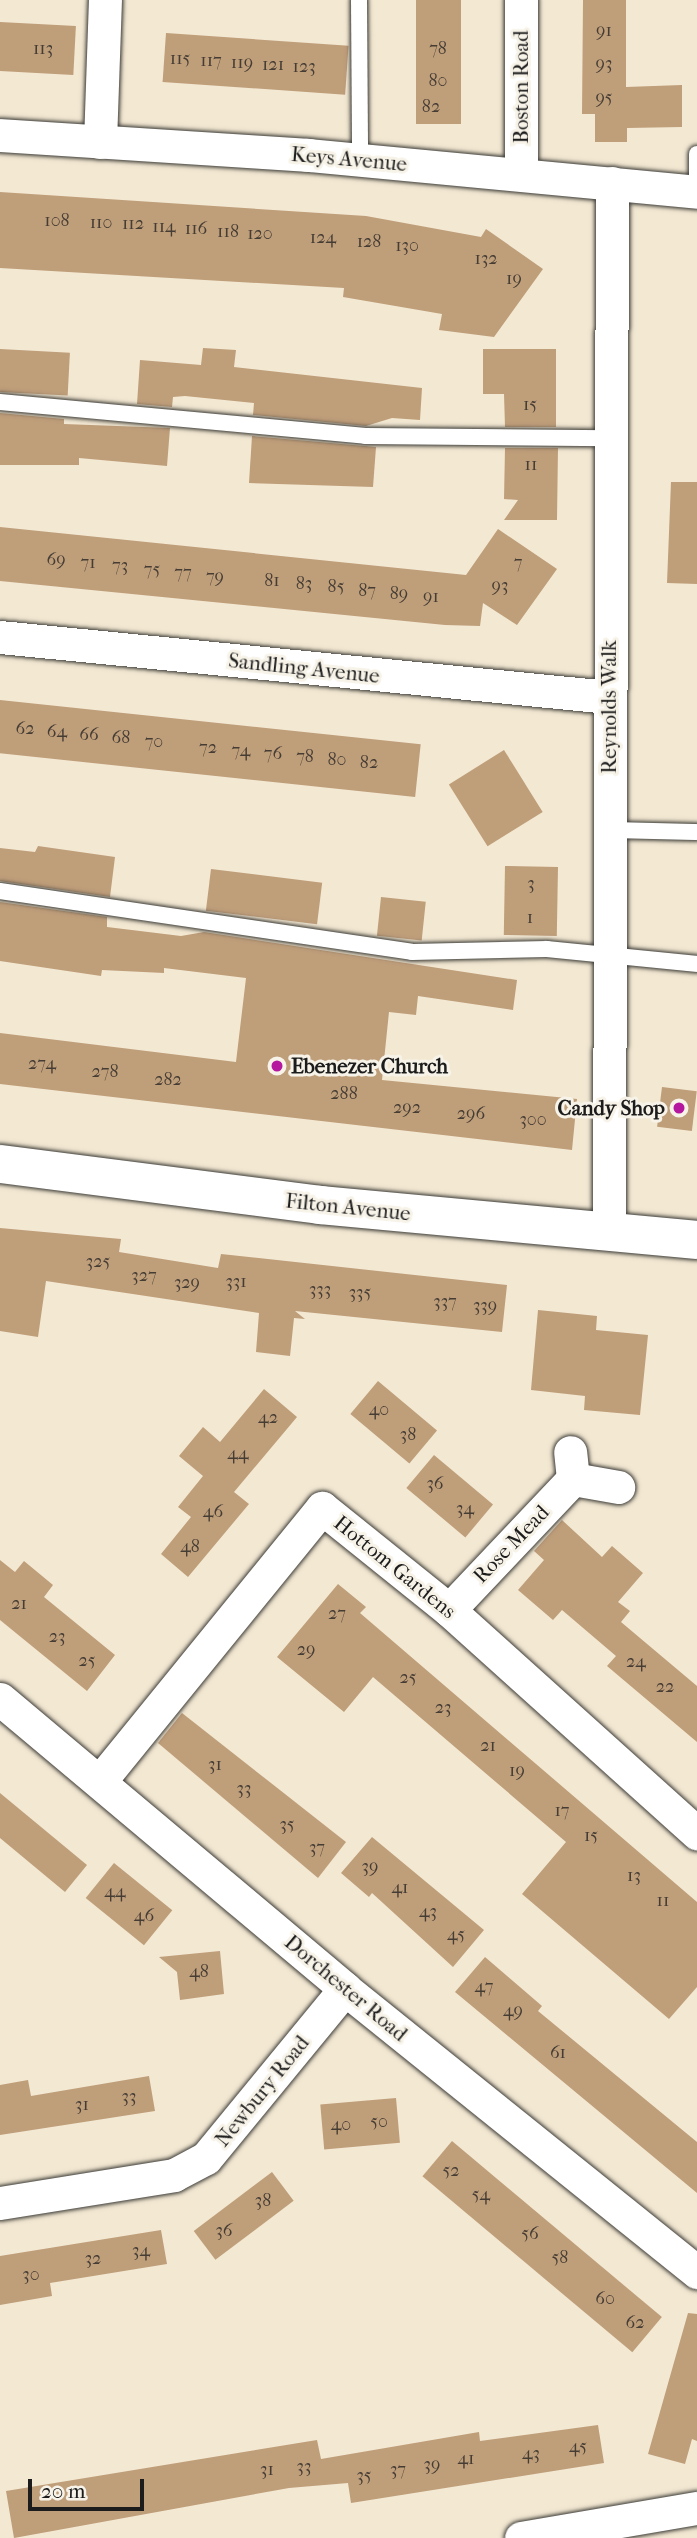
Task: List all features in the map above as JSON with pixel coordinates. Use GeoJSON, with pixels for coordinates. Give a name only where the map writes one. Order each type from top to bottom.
{"type":"FeatureCollection","features":[{"type":"Feature","properties":{"kind":"street"},"geometry":{"type":"LineString","coordinates":[[100,142],[105,0]]}},
{"type":"Feature","properties":{"kind":"street","name":"Boston Road"},"geometry":{"type":"LineString","coordinates":[[520,173],[521,0]]}},
{"type":"Feature","properties":{"kind":"street","name":"Keys Avenue"},"geometry":{"type":"LineString","coordinates":[[0,135],[520,173],[697,192]]}},
{"type":"Feature","properties":{"kind":"street","name":"Reynolds Walk"},"geometry":{"type":"LineString","coordinates":[[609,1232],[612,183]]}},
{"type":"Feature","properties":{"kind":"street","name":"Sandling Avenue"},"geometry":{"type":"LineString","coordinates":[[0,637],[609,697]]}},
{"type":"Feature","properties":{"kind":"street","name":"Filton Avenue"},"geometry":{"type":"LineString","coordinates":[[0,1164],[320,1205],[697,1240]]}},
{"type":"Feature","properties":{"kind":"street","name":"Rose Mead"},"geometry":{"type":"LineString","coordinates":[[449,1610],[572,1465],[618,1487]]}},
{"type":"Feature","properties":{"kind":"street","name":"Hottom Gardens"},"geometry":{"type":"LineString","coordinates":[[100,1780],[322,1508],[449,1610],[697,1833]]}},
{"type":"Feature","properties":{"kind":"street","name":"Dorchester Road"},"geometry":{"type":"LineString","coordinates":[[0,1699],[100,1780],[345,1989],[697,2272]]}},
{"type":"Feature","properties":{"kind":"street","name":"Newbury Road"},"geometry":{"type":"LineString","coordinates":[[0,2203],[174,2175],[206,2158],[345,1989]]}},
{"type":"Feature","properties":{"kind":"street"},"geometry":{"type":"LineString","coordinates":[[521,2538],[697,2508]]}},
{"type":"Feature","properties":{"kind":"lane"},"geometry":{"type":"LineString","coordinates":[[359,0],[360,160]]}},
{"type":"Feature","properties":{"kind":"lane"},"geometry":{"type":"LineString","coordinates":[[697,154],[697,192]]}},
{"type":"Feature","properties":{"kind":"lane"},"geometry":{"type":"LineString","coordinates":[[0,402],[365,436],[610,438]]}},
{"type":"Feature","properties":{"kind":"lane"},"geometry":{"type":"LineString","coordinates":[[610,830],[697,832]]}},
{"type":"Feature","properties":{"kind":"lane"},"geometry":{"type":"LineString","coordinates":[[0,891],[412,952],[611,953],[638,962],[697,964]]}},
{"type":"Feature","properties":{"kind":"building"},"geometry":{"type":"Polygon","coordinates":[[[416,0],[461,0],[461,124],[416,124],[416,0]]]}},
{"type":"Feature","properties":{"kind":"building"},"geometry":{"type":"Polygon","coordinates":[[[583,0],[626,0],[626,87],[682,85],[682,127],[627,128],[627,142],[595,142],[595,114],[582,114],[583,0]]]}},
{"type":"Feature","properties":{"kind":"building"},"geometry":{"type":"Polygon","coordinates":[[[0,22],[76,26],[73,75],[0,71],[0,22]]]}},
{"type":"Feature","properties":{"kind":"building"},"geometry":{"type":"Polygon","coordinates":[[[166,33],[349,46],[345,95],[163,82],[166,33]]]}},
{"type":"Feature","properties":{"kind":"building"},"geometry":{"type":"Polygon","coordinates":[[[0,192],[366,216],[481,237],[486,229],[543,269],[494,337],[439,330],[442,314],[343,297],[344,288],[0,268],[0,192]]]}},
{"type":"Feature","properties":{"kind":"building"},"geometry":{"type":"Polygon","coordinates":[[[203,348],[236,350],[234,367],[422,388],[420,420],[392,418],[366,426],[253,415],[254,403],[185,396],[173,397],[172,407],[137,404],[140,360],[201,365],[203,348]]]}},
{"type":"Feature","properties":{"kind":"building"},"geometry":{"type":"Polygon","coordinates":[[[0,349],[70,353],[68,396],[0,392],[0,349]]]}},
{"type":"Feature","properties":{"kind":"building"},"geometry":{"type":"Polygon","coordinates":[[[483,349],[556,349],[556,427],[505,427],[504,394],[483,394],[483,349]]]}},
{"type":"Feature","properties":{"kind":"building"},"geometry":{"type":"Polygon","coordinates":[[[0,413],[64,419],[64,424],[170,428],[167,466],[79,458],[79,465],[0,465],[0,413]]]}},
{"type":"Feature","properties":{"kind":"building"},"geometry":{"type":"Polygon","coordinates":[[[252,436],[376,447],[373,487],[249,483],[252,436]]]}},
{"type":"Feature","properties":{"kind":"building"},"geometry":{"type":"Polygon","coordinates":[[[505,448],[558,448],[557,520],[504,520],[518,500],[504,499],[505,448]]]}},
{"type":"Feature","properties":{"kind":"building"},"geometry":{"type":"Polygon","coordinates":[[[671,482],[697,482],[697,584],[667,583],[671,482]]]}},
{"type":"Feature","properties":{"kind":"building"},"geometry":{"type":"Polygon","coordinates":[[[0,527],[466,575],[498,529],[557,569],[517,625],[483,603],[480,626],[445,625],[0,581],[0,527]]]}},
{"type":"Feature","properties":{"kind":"building"},"geometry":{"type":"Polygon","coordinates":[[[0,700],[421,744],[415,797],[0,753],[0,700]]]}},
{"type":"Feature","properties":{"kind":"building"},"geometry":{"type":"Polygon","coordinates":[[[504,750],[543,812],[488,846],[449,784],[504,750]]]}},
{"type":"Feature","properties":{"kind":"building"},"geometry":{"type":"Polygon","coordinates":[[[38,846],[115,857],[110,897],[0,881],[0,848],[35,852],[38,846]]]}},
{"type":"Feature","properties":{"kind":"building"},"geometry":{"type":"Polygon","coordinates":[[[505,866],[558,867],[557,936],[504,935],[505,866]]]}},
{"type":"Feature","properties":{"kind":"building"},"geometry":{"type":"Polygon","coordinates":[[[211,869],[322,883],[317,924],[206,911],[211,869]]]}},
{"type":"Feature","properties":{"kind":"building"},"geometry":{"type":"Polygon","coordinates":[[[381,897],[426,902],[422,940],[377,936],[381,897]]]}},
{"type":"Feature","properties":{"kind":"building"},"geometry":{"type":"Polygon","coordinates":[[[0,902],[107,917],[107,927],[181,936],[204,932],[517,980],[513,1010],[418,996],[416,1015],[389,1012],[382,1080],[577,1099],[572,1150],[0,1084],[0,1033],[236,1062],[246,978],[164,968],[164,973],[102,970],[101,976],[0,961],[0,902]]]}},
{"type":"Feature","properties":{"kind":"building"},"geometry":{"type":"Polygon","coordinates":[[[662,1087],[697,1091],[692,1131],[657,1127],[662,1087]]]}},
{"type":"Feature","properties":{"kind":"building"},"geometry":{"type":"Polygon","coordinates":[[[0,1228],[121,1239],[119,1252],[218,1268],[221,1254],[507,1285],[502,1332],[295,1311],[305,1319],[294,1318],[290,1356],[256,1352],[259,1313],[46,1281],[38,1337],[0,1331],[0,1228]]]}},
{"type":"Feature","properties":{"kind":"building"},"geometry":{"type":"Polygon","coordinates":[[[538,1310],[597,1316],[596,1330],[648,1335],[640,1415],[584,1410],[585,1396],[531,1390],[538,1310]]]}},
{"type":"Feature","properties":{"kind":"building"},"geometry":{"type":"Polygon","coordinates":[[[378,1381],[437,1430],[409,1463],[350,1414],[378,1381]]]}},
{"type":"Feature","properties":{"kind":"building"},"geometry":{"type":"Polygon","coordinates":[[[264,1389],[297,1417],[234,1492],[249,1504],[188,1577],[161,1554],[191,1517],[178,1507],[203,1476],[179,1456],[203,1427],[220,1442],[264,1389]]]}},
{"type":"Feature","properties":{"kind":"building"},"geometry":{"type":"Polygon","coordinates":[[[434,1455],[493,1504],[465,1537],[406,1488],[434,1455]]]}},
{"type":"Feature","properties":{"kind":"building"},"geometry":{"type":"Polygon","coordinates":[[[562,1520],[602,1557],[612,1546],[643,1573],[618,1602],[630,1611],[621,1622],[697,1686],[697,1742],[607,1666],[616,1656],[562,1610],[553,1620],[518,1590],[544,1560],[534,1551],[562,1520]]]}},
{"type":"Feature","properties":{"kind":"building"},"geometry":{"type":"Polygon","coordinates":[[[0,1560],[15,1572],[24,1561],[53,1585],[44,1597],[115,1655],[87,1691],[0,1620],[0,1560]]]}},
{"type":"Feature","properties":{"kind":"building"},"geometry":{"type":"Polygon","coordinates":[[[338,1584],[366,1607],[360,1613],[697,1902],[697,1987],[669,2019],[522,1894],[566,1842],[373,1677],[344,1712],[277,1657],[338,1584]]]}},
{"type":"Feature","properties":{"kind":"building"},"geometry":{"type":"Polygon","coordinates":[[[182,1713],[346,1842],[318,1878],[158,1743],[182,1713]]]}},
{"type":"Feature","properties":{"kind":"building"},"geometry":{"type":"Polygon","coordinates":[[[0,1793],[87,1865],[65,1892],[0,1838],[0,1793]]]}},
{"type":"Feature","properties":{"kind":"building"},"geometry":{"type":"Polygon","coordinates":[[[372,1837],[484,1930],[453,1967],[372,1893],[369,1897],[341,1873],[372,1837]]]}},
{"type":"Feature","properties":{"kind":"building"},"geometry":{"type":"Polygon","coordinates":[[[114,1863],[172,1910],[144,1945],[86,1898],[114,1863]]]}},
{"type":"Feature","properties":{"kind":"building"},"geometry":{"type":"Polygon","coordinates":[[[220,1951],[224,1994],[180,2000],[177,1972],[159,1957],[220,1951]]]}},
{"type":"Feature","properties":{"kind":"building"},"geometry":{"type":"Polygon","coordinates":[[[485,1957],[542,2006],[538,2011],[697,2142],[697,2193],[455,1992],[485,1957]]]}},
{"type":"Feature","properties":{"kind":"building"},"geometry":{"type":"Polygon","coordinates":[[[149,2076],[155,2111],[0,2135],[0,2085],[28,2080],[31,2096],[149,2076]]]}},
{"type":"Feature","properties":{"kind":"building"},"geometry":{"type":"Polygon","coordinates":[[[396,2098],[400,2143],[324,2149],[320,2105],[396,2098]]]}},
{"type":"Feature","properties":{"kind":"building"},"geometry":{"type":"Polygon","coordinates":[[[452,2141],[662,2317],[632,2352],[422,2176],[452,2141]]]}},
{"type":"Feature","properties":{"kind":"building"},"geometry":{"type":"Polygon","coordinates":[[[272,2172],[294,2201],[215,2260],[194,2231],[272,2172]]]}},
{"type":"Feature","properties":{"kind":"building"},"geometry":{"type":"Polygon","coordinates":[[[161,2230],[167,2264],[50,2283],[52,2296],[0,2305],[0,2256],[161,2230]]]}},
{"type":"Feature","properties":{"kind":"building"},"geometry":{"type":"Polygon","coordinates":[[[688,2313],[697,2314],[697,2441],[692,2439],[685,2464],[648,2454],[688,2313]]]}},
{"type":"Feature","properties":{"kind":"building"},"geometry":{"type":"Polygon","coordinates":[[[598,2425],[604,2463],[351,2503],[348,2483],[289,2488],[14,2538],[6,2491],[317,2440],[321,2459],[479,2432],[480,2441],[598,2425]]]}},
{"type":"Feature","properties":{"kind":"place","name":"Ebenezer Church"},"geometry":{"type":"Point","coordinates":[277,1066]}},
{"type":"Feature","properties":{"kind":"place","name":"Candy Shop"},"geometry":{"type":"Point","coordinates":[679,1108]}}]}
